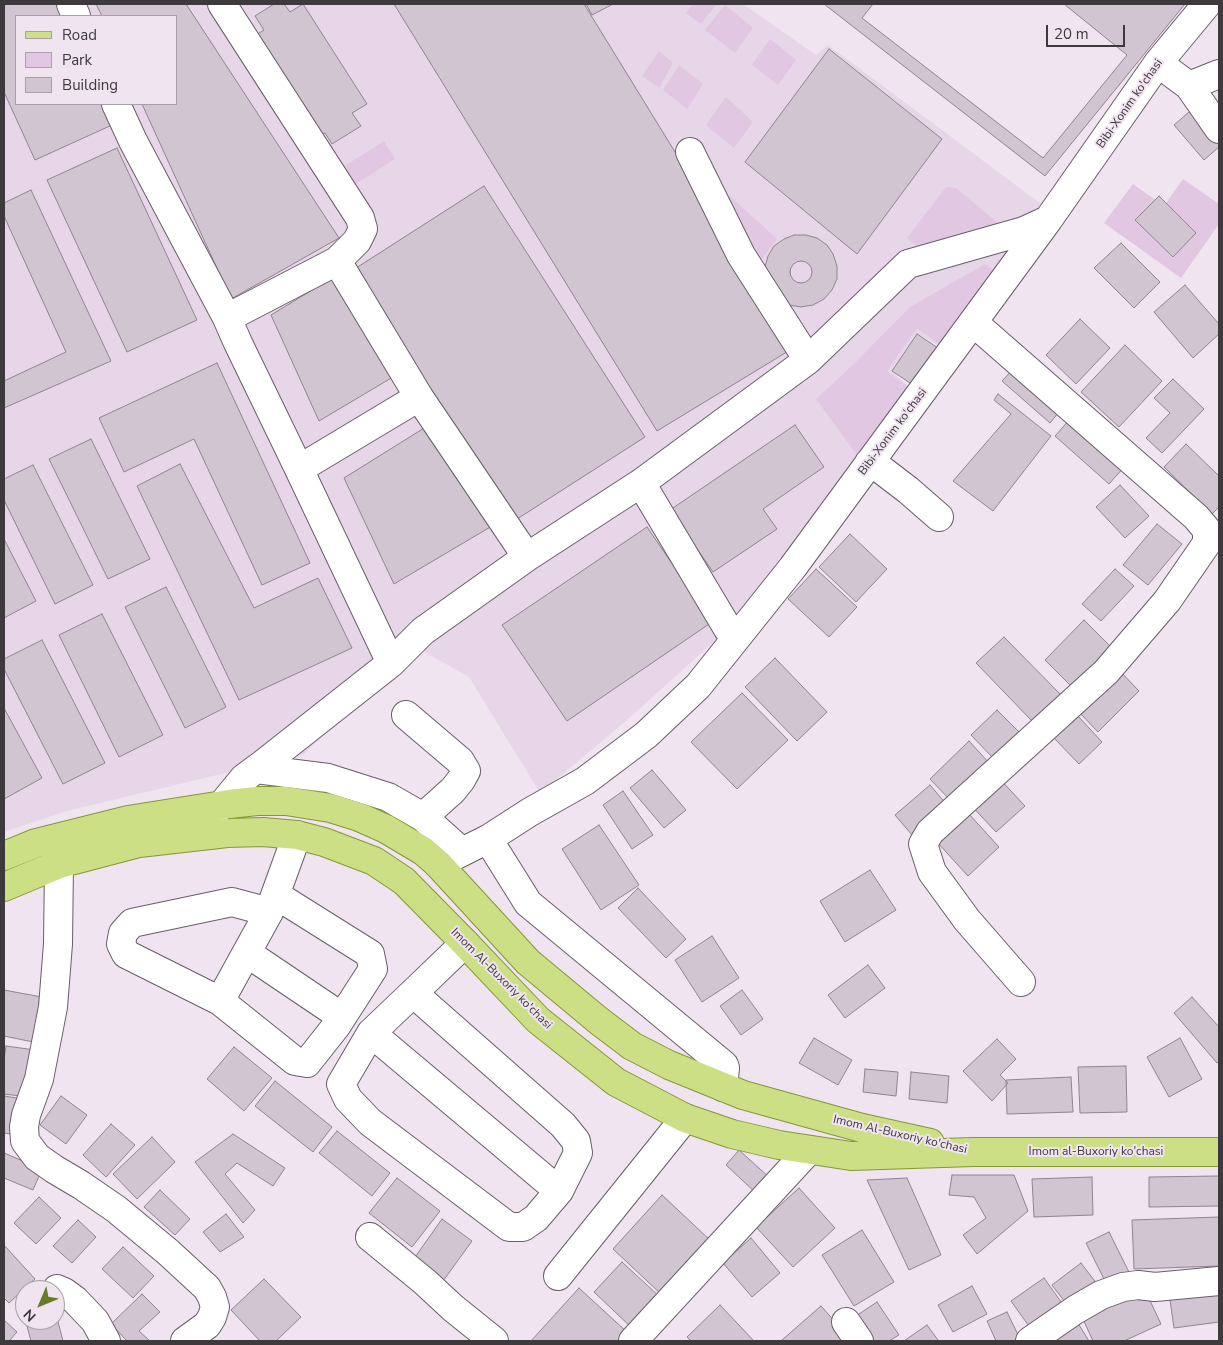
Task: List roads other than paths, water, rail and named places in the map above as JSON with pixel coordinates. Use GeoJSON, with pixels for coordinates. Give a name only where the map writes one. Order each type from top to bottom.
{"type":"FeatureCollection","features":[{"type":"Feature","properties":{"kind":"main road","name":"Imom Al-Buxoriy ko'chasi"},"geometry":{"type":"LineString","coordinates":[[4,856],[36,843],[128,820],[221,806],[258,801],[286,801],[330,808],[359,817],[386,829],[423,851],[438,864],[528,962],[632,1046],[733,1091],[862,1128],[973,1152]]}},
{"type":"Feature","properties":{"kind":"main road","name":"Imom Al-Buxoriy ko'chasi"},"geometry":{"type":"LineString","coordinates":[[4,887],[59,864],[149,842],[227,833],[263,832],[297,835],[324,842],[374,861],[404,881],[538,1020],[616,1082],[684,1118],[732,1134],[779,1145],[851,1156],[973,1152]]}},
{"type":"Feature","properties":{"kind":"main road"},"geometry":{"type":"LineString","coordinates":[[732,1134],[733,1091]]}},
{"type":"Feature","properties":{"kind":"main road","name":"Imom al-Buxoriy ko'chasi"},"geometry":{"type":"LineString","coordinates":[[973,1152],[1219,1152]]}},
{"type":"Feature","properties":{"kind":"street"},"geometry":{"type":"LineString","coordinates":[[222,4],[360,218],[362,229],[357,241],[337,261],[227,318]]}},
{"type":"Feature","properties":{"kind":"street","name":"Bibi-Xonim ko'chasi"},"geometry":{"type":"LineString","coordinates":[[438,864],[488,839],[530,812],[585,781],[646,735],[698,686],[793,567],[974,323],[1158,63],[1206,4]]}},
{"type":"Feature","properties":{"kind":"street"},"geometry":{"type":"LineString","coordinates":[[1158,63],[1189,86],[1219,129]]}},
{"type":"Feature","properties":{"kind":"street"},"geometry":{"type":"LineString","coordinates":[[1189,86],[1219,74]]}},
{"type":"Feature","properties":{"kind":"street"},"geometry":{"type":"LineString","coordinates":[[116,105],[133,141],[227,318],[391,663]]}},
{"type":"Feature","properties":{"kind":"street"},"geometry":{"type":"LineString","coordinates":[[690,152],[741,255],[808,360]]}},
{"type":"Feature","properties":{"kind":"street"},"geometry":{"type":"LineString","coordinates":[[221,806],[244,778],[391,663],[423,631],[527,557],[641,482],[808,360],[908,264],[1024,232],[1048,220]]}},
{"type":"Feature","properties":{"kind":"street"},"geometry":{"type":"LineString","coordinates":[[337,261],[419,397],[527,557]]}},
{"type":"Feature","properties":{"kind":"street"},"geometry":{"type":"LineString","coordinates":[[974,323],[1196,518],[1207,530],[1207,543],[1167,601],[1106,672],[930,832],[923,844],[932,872],[967,920],[1021,982]]}},
{"type":"Feature","properties":{"kind":"street"},"geometry":{"type":"LineString","coordinates":[[299,469],[419,397]]}},
{"type":"Feature","properties":{"kind":"street"},"geometry":{"type":"LineString","coordinates":[[869,463],[874,464],[908,490],[939,517]]}},
{"type":"Feature","properties":{"kind":"street"},"geometry":{"type":"LineString","coordinates":[[641,482],[728,628],[736,638]]}},
{"type":"Feature","properties":{"kind":"street"},"geometry":{"type":"LineString","coordinates":[[406,715],[460,761],[466,771],[453,790],[423,817]]}},
{"type":"Feature","properties":{"kind":"street"},"geometry":{"type":"LineString","coordinates":[[256,769],[328,778],[388,798],[423,817],[462,852]]}},
{"type":"Feature","properties":{"kind":"street"},"geometry":{"type":"LineString","coordinates":[[220,1001],[272,904],[297,835]]}},
{"type":"Feature","properties":{"kind":"street"},"geometry":{"type":"LineString","coordinates":[[488,839],[528,903],[724,1065],[733,1091]]}},
{"type":"Feature","properties":{"kind":"street"},"geometry":{"type":"LineString","coordinates":[[59,864],[58,944],[53,1007],[39,1079],[26,1115],[24,1127],[25,1141],[36,1157],[116,1209],[168,1252],[207,1288],[215,1307],[212,1317],[206,1325],[186,1341]]}},
{"type":"Feature","properties":{"kind":"street"},"geometry":{"type":"LineString","coordinates":[[232,902],[272,904],[370,954],[373,969],[337,1025],[307,1063],[295,1060],[220,1001],[126,954],[121,944],[123,933],[132,923],[232,902]]}},
{"type":"Feature","properties":{"kind":"street"},"geometry":{"type":"LineString","coordinates":[[413,994],[563,1125],[576,1141],[578,1153],[559,1191],[536,1218],[524,1227],[509,1227],[370,1122],[348,1099],[341,1084],[371,1034],[465,943]]}},
{"type":"Feature","properties":{"kind":"street"},"geometry":{"type":"LineString","coordinates":[[247,953],[342,1017]]}},
{"type":"Feature","properties":{"kind":"street"},"geometry":{"type":"LineString","coordinates":[[371,1034],[559,1191]]}},
{"type":"Feature","properties":{"kind":"street"},"geometry":{"type":"LineString","coordinates":[[558,1276],[684,1118]]}},
{"type":"Feature","properties":{"kind":"street"},"geometry":{"type":"LineString","coordinates":[[633,1341],[809,1150]]}},
{"type":"Feature","properties":{"kind":"street"},"geometry":{"type":"LineString","coordinates":[[370,1237],[494,1341]]}},
{"type":"Feature","properties":{"kind":"street"},"geometry":{"type":"LineString","coordinates":[[1030,1341],[1075,1310],[1101,1295],[1123,1287],[1155,1287],[1219,1281]]}},
{"type":"Feature","properties":{"kind":"street"},"geometry":{"type":"LineString","coordinates":[[65,1293],[76,1300],[94,1321],[106,1341]]}}]}
